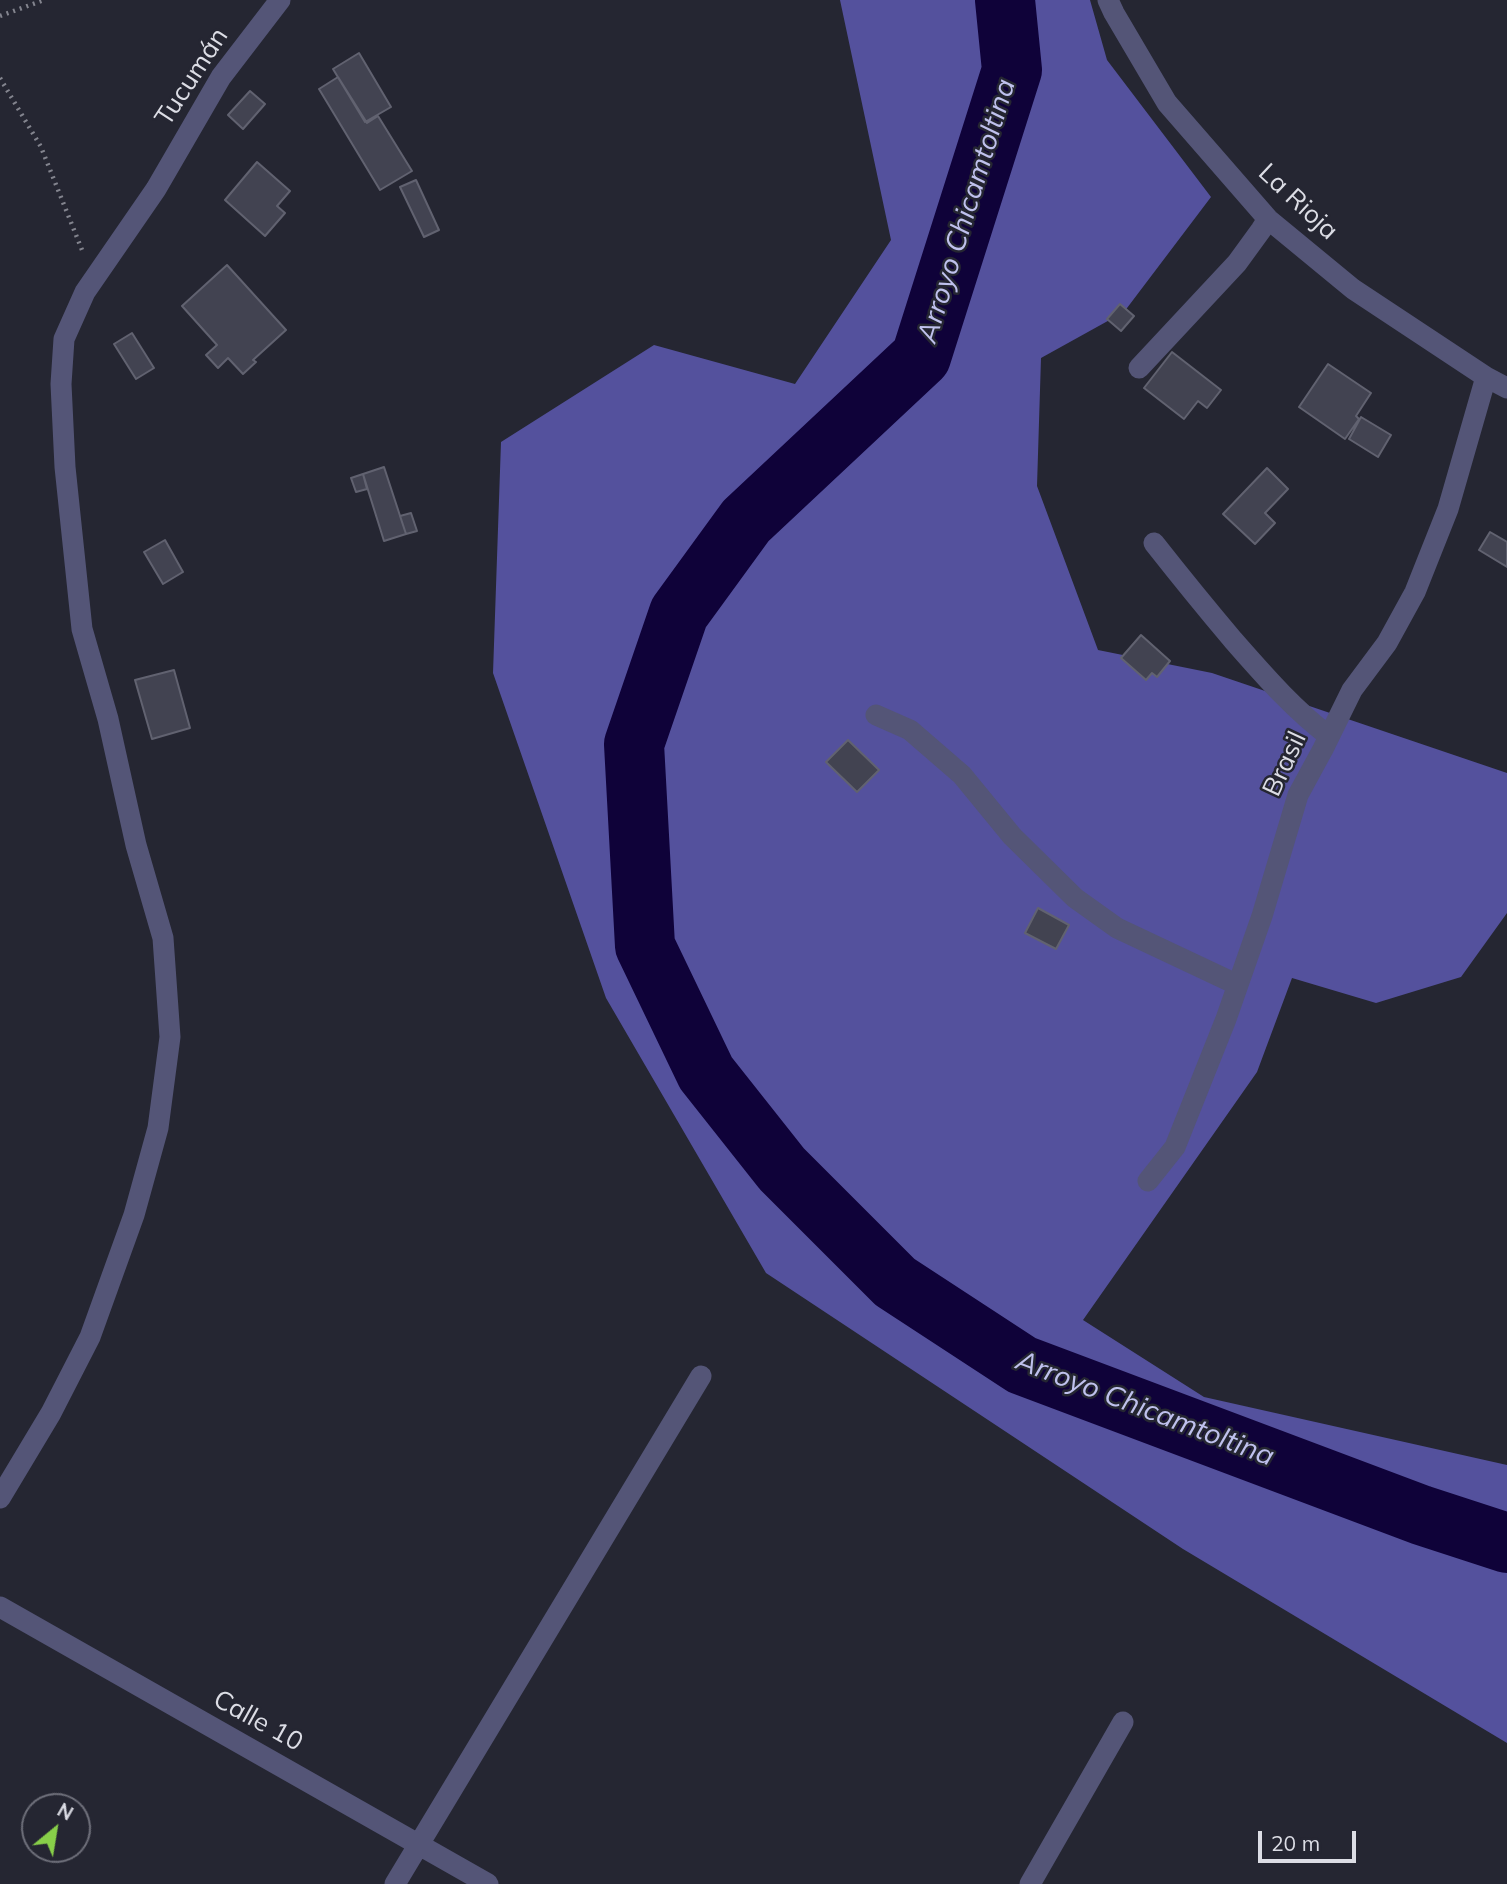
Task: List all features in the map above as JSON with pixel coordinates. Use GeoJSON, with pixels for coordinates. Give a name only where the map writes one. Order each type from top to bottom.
{"type":"FeatureCollection","features":[{"type":"Feature","properties":{"kind":"street","name":"Tucumán"},"geometry":{"type":"LineString","coordinates":[[0,1498],[51,1413],[90,1337],[134,1214],[158,1128],[170,1037],[163,939],[136,845],[108,719],[82,629],[65,467],[61,384],[64,340],[85,292],[156,189],[221,77],[280,0]]}},
{"type":"Feature","properties":{"kind":"street","name":"La Rioja"},"geometry":{"type":"LineString","coordinates":[[1108,0],[1167,103],[1268,219],[1353,289],[1486,377],[1507,388]]}},
{"type":"Feature","properties":{"kind":"street"},"geometry":{"type":"LineString","coordinates":[[1139,368],[1237,263],[1268,219]]}},
{"type":"Feature","properties":{"kind":"street","name":"Brasil"},"geometry":{"type":"LineString","coordinates":[[1148,1181],[1175,1147],[1238,985],[1262,916],[1298,795],[1352,690],[1387,643],[1415,592],[1448,509],[1486,377]]}},
{"type":"Feature","properties":{"kind":"street"},"geometry":{"type":"LineString","coordinates":[[1154,543],[1268,680],[1329,736]]}},
{"type":"Feature","properties":{"kind":"street"},"geometry":{"type":"LineString","coordinates":[[876,715],[910,730],[962,775],[1012,836],[1074,898],[1117,928],[1238,985]]}},
{"type":"Feature","properties":{"kind":"street"},"geometry":{"type":"LineString","coordinates":[[396,1884],[701,1376]]}},
{"type":"Feature","properties":{"kind":"street","name":"Calle 10"},"geometry":{"type":"LineString","coordinates":[[0,1607],[488,1884]]}},
{"type":"Feature","properties":{"kind":"street"},"geometry":{"type":"LineString","coordinates":[[1030,1884],[1123,1722]]}},
{"type":"Feature","properties":{"kind":"path"},"geometry":{"type":"LineString","coordinates":[[0,16],[44,0]]}},
{"type":"Feature","properties":{"kind":"path"},"geometry":{"type":"LineString","coordinates":[[0,78],[41,147],[94,280]]}},
{"type":"Feature","properties":{"kind":"shaded area"},"geometry":{"type":"Polygon","coordinates":[[[840,0],[1090,0],[1107,60],[1211,197],[1124,312],[1041,358],[1037,486],[1098,650],[1212,673],[1507,773],[1507,913],[1461,977],[1376,1003],[1292,978],[1257,1072],[1083,1320],[1204,1397],[1507,1465],[1507,1743],[1183,1549],[766,1273],[606,998],[493,673],[501,442],[654,345],[795,384],[891,240],[840,0]]]}},
{"type":"Feature","properties":{"kind":"building"},"geometry":{"type":"Polygon","coordinates":[[[359,53],[391,107],[365,122],[333,69],[359,53]]]}},
{"type":"Feature","properties":{"kind":"building"},"geometry":{"type":"Polygon","coordinates":[[[338,77],[367,123],[378,116],[412,171],[380,190],[319,89],[338,77]]]}},
{"type":"Feature","properties":{"kind":"building"},"geometry":{"type":"Polygon","coordinates":[[[250,91],[265,104],[243,129],[228,115],[250,91]]]}},
{"type":"Feature","properties":{"kind":"building"},"geometry":{"type":"Polygon","coordinates":[[[257,162],[290,191],[277,206],[285,213],[265,236],[225,200],[257,162]]]}},
{"type":"Feature","properties":{"kind":"building"},"geometry":{"type":"Polygon","coordinates":[[[416,180],[439,230],[424,237],[400,187],[416,180]]]}},
{"type":"Feature","properties":{"kind":"building"},"geometry":{"type":"Polygon","coordinates":[[[227,265],[286,330],[253,360],[256,362],[243,374],[228,358],[218,368],[206,355],[217,345],[182,306],[227,265]]]}},
{"type":"Feature","properties":{"kind":"building"},"geometry":{"type":"Polygon","coordinates":[[[1120,304],[1134,316],[1121,331],[1107,319],[1120,304]]]}},
{"type":"Feature","properties":{"kind":"building"},"geometry":{"type":"Polygon","coordinates":[[[132,333],[154,368],[136,379],[114,344],[132,333]]]}},
{"type":"Feature","properties":{"kind":"building"},"geometry":{"type":"Polygon","coordinates":[[[1172,352],[1221,390],[1207,408],[1198,401],[1184,419],[1144,388],[1172,352]]]}},
{"type":"Feature","properties":{"kind":"building"},"geometry":{"type":"Polygon","coordinates":[[[1328,364],[1371,393],[1356,416],[1359,419],[1345,439],[1299,407],[1328,364]]]}},
{"type":"Feature","properties":{"kind":"building"},"geometry":{"type":"Polygon","coordinates":[[[1361,417],[1391,435],[1378,457],[1349,439],[1361,417]]]}},
{"type":"Feature","properties":{"kind":"building"},"geometry":{"type":"Polygon","coordinates":[[[384,467],[406,534],[384,541],[363,474],[384,467]]]}},
{"type":"Feature","properties":{"kind":"building"},"geometry":{"type":"Polygon","coordinates":[[[1267,468],[1288,489],[1265,513],[1275,523],[1255,544],[1223,514],[1267,468]]]}},
{"type":"Feature","properties":{"kind":"building"},"geometry":{"type":"Polygon","coordinates":[[[363,474],[367,489],[356,492],[351,478],[363,474]]]}},
{"type":"Feature","properties":{"kind":"building"},"geometry":{"type":"Polygon","coordinates":[[[411,513],[417,531],[406,534],[400,516],[411,513]]]}},
{"type":"Feature","properties":{"kind":"building"},"geometry":{"type":"Polygon","coordinates":[[[1490,532],[1507,542],[1507,567],[1479,550],[1490,532]]]}},
{"type":"Feature","properties":{"kind":"building"},"geometry":{"type":"Polygon","coordinates":[[[165,540],[183,572],[163,584],[144,552],[165,540]]]}},
{"type":"Feature","properties":{"kind":"building"},"geometry":{"type":"Polygon","coordinates":[[[1141,635],[1170,661],[1157,677],[1152,673],[1146,680],[1121,658],[1141,635]]]}},
{"type":"Feature","properties":{"kind":"building"},"geometry":{"type":"Polygon","coordinates":[[[174,670],[190,728],[152,739],[135,680],[174,670]]]}},
{"type":"Feature","properties":{"kind":"building"},"geometry":{"type":"Polygon","coordinates":[[[848,740],[879,770],[857,792],[826,762],[848,740]]]}},
{"type":"Feature","properties":{"kind":"building"},"geometry":{"type":"Polygon","coordinates":[[[1038,908],[1069,925],[1056,949],[1025,933],[1038,908]]]}},
{"type":"Feature","properties":{"kind":"waterway","name":"Arroyo Chicamtoltina"},"geometry":{"type":"LineString","coordinates":[[1005,0],[1012,70],[921,357],[746,521],[679,613],[634,744],[645,946],[706,1073],[782,1169],[895,1282],[1022,1365],[1421,1515],[1507,1543]]}}]}
